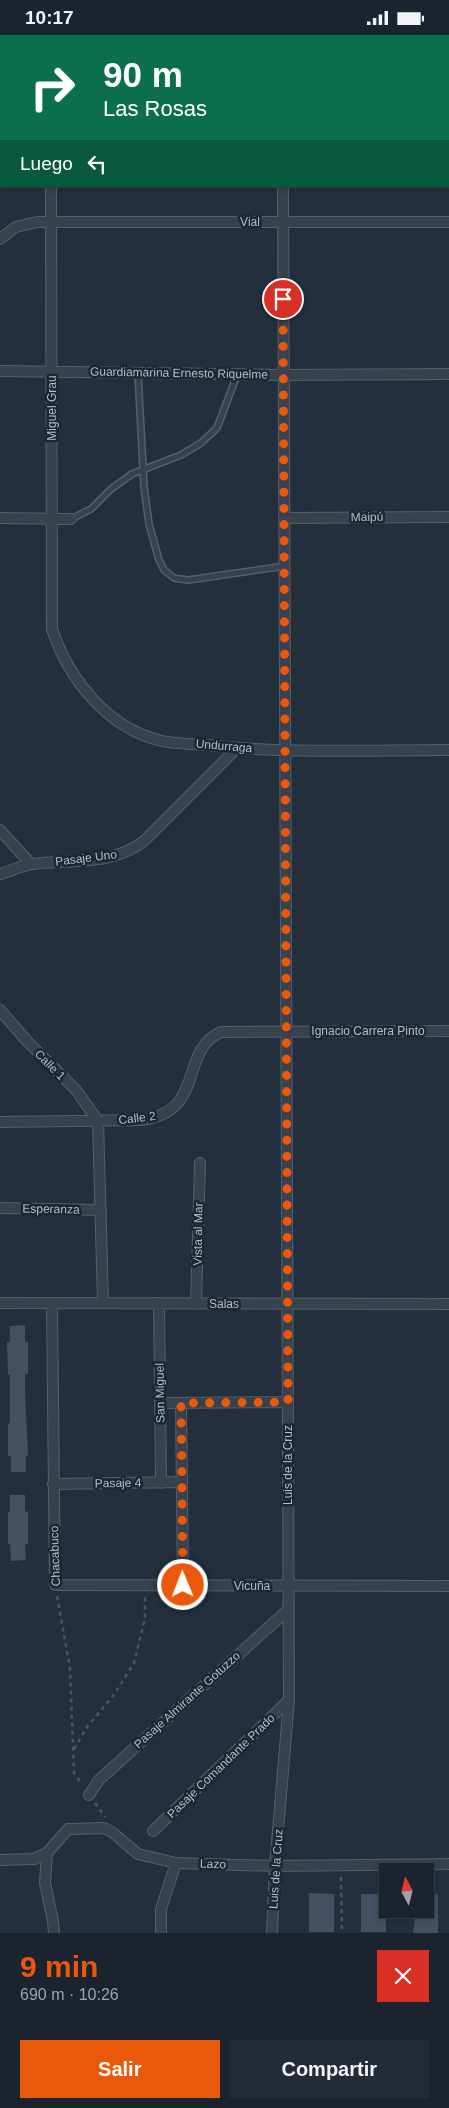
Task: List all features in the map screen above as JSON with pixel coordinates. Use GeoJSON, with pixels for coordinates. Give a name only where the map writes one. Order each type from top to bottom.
{"type":"FeatureCollection","features":[{"type":"Feature","properties":{"kind":"street","name":"Miguel Grau"},"geometry":{"type":"LineString","coordinates":[[51,187],[52,629]]}},
{"type":"Feature","properties":{"kind":"street","name":"Luis de la Cruz"},"geometry":{"type":"LineString","coordinates":[[272,1933],[275,1866],[289,1700],[283,187]]}},
{"type":"Feature","properties":{"kind":"street","name":"Vial"},"geometry":{"type":"LineString","coordinates":[[0,239],[7,233],[26,224],[51,223],[449,222]]}},
{"type":"Feature","properties":{"kind":"street","name":"Guardiamarina Ernesto Riquelme"},"geometry":{"type":"LineString","coordinates":[[0,371],[284,375],[449,374]]}},
{"type":"Feature","properties":{"kind":"street","name":"Maipú"},"geometry":{"type":"LineString","coordinates":[[284,518],[449,517]]}},
{"type":"Feature","properties":{"kind":"street"},"geometry":{"type":"LineString","coordinates":[[0,518],[71,519]]}},
{"type":"Feature","properties":{"kind":"street","name":"Undurraga"},"geometry":{"type":"LineString","coordinates":[[52,629],[72,673],[92,698],[116,719],[158,740],[236,749],[449,750]]}},
{"type":"Feature","properties":{"kind":"street","name":"Pasaje Uno"},"geometry":{"type":"LineString","coordinates":[[31,864],[111,857],[131,850],[145,840],[236,749]]}},
{"type":"Feature","properties":{"kind":"street"},"geometry":{"type":"LineString","coordinates":[[0,830],[31,864],[0,874]]}},
{"type":"Feature","properties":{"kind":"street","name":"Calle 1"},"geometry":{"type":"LineString","coordinates":[[0,1010],[32,1046],[76,1090],[98,1121]]}},
{"type":"Feature","properties":{"kind":"street","name":"Calle 2"},"geometry":{"type":"LineString","coordinates":[[0,1122],[149,1119],[172,1108],[187,1090],[199,1051],[207,1040],[214,1035],[229,1031],[286,1032]]}},
{"type":"Feature","properties":{"kind":"street","name":"Ignacio Carrera Pinto"},"geometry":{"type":"LineString","coordinates":[[286,1032],[449,1031]]}},
{"type":"Feature","properties":{"kind":"street"},"geometry":{"type":"LineString","coordinates":[[98,1121],[102,1210],[103,1303]]}},
{"type":"Feature","properties":{"kind":"street","name":"Vista al Mar"},"geometry":{"type":"LineString","coordinates":[[196,1304],[200,1163]]}},
{"type":"Feature","properties":{"kind":"street","name":"Esperanza"},"geometry":{"type":"LineString","coordinates":[[0,1208],[102,1210]]}},
{"type":"Feature","properties":{"kind":"street","name":"Salas"},"geometry":{"type":"LineString","coordinates":[[0,1303],[449,1305]]}},
{"type":"Feature","properties":{"kind":"street","name":"Chacabuco"},"geometry":{"type":"LineString","coordinates":[[52,1303],[54,1585]]}},
{"type":"Feature","properties":{"kind":"street","name":"San Miguel"},"geometry":{"type":"LineString","coordinates":[[159,1303],[161,1483]]}},
{"type":"Feature","properties":{"kind":"street"},"geometry":{"type":"LineString","coordinates":[[160,1403],[288,1402]]}},
{"type":"Feature","properties":{"kind":"street","name":"San Miguel"},"geometry":{"type":"LineString","coordinates":[[181,1403],[183,1585]]}},
{"type":"Feature","properties":{"kind":"street","name":"Pasaje 4"},"geometry":{"type":"LineString","coordinates":[[53,1484],[182,1482]]}},
{"type":"Feature","properties":{"kind":"street","name":"Vicuña"},"geometry":{"type":"LineString","coordinates":[[54,1585],[449,1586]]}},
{"type":"Feature","properties":{"kind":"street","name":"Pasaje Almirante Gotuzzo"},"geometry":{"type":"LineString","coordinates":[[89,1795],[99,1780],[289,1609]]}},
{"type":"Feature","properties":{"kind":"street","name":"Pasaje Comandante Prado"},"geometry":{"type":"LineString","coordinates":[[153,1831],[289,1700]]}},
{"type":"Feature","properties":{"kind":"street"},"geometry":{"type":"LineString","coordinates":[[0,1860],[34,1859],[47,1853],[68,1829],[104,1828]]}},
{"type":"Feature","properties":{"kind":"street","name":"Lazo"},"geometry":{"type":"LineString","coordinates":[[104,1828],[112,1832],[138,1854],[176,1863],[275,1866],[449,1864]]}},
{"type":"Feature","properties":{"kind":"street"},"geometry":{"type":"LineString","coordinates":[[47,1853],[45,1883],[54,1933]]}},
{"type":"Feature","properties":{"kind":"street"},"geometry":{"type":"LineString","coordinates":[[161,1933],[161,1909],[176,1863]]}},
{"type":"Feature","properties":{"kind":"lane"},"geometry":{"type":"LineString","coordinates":[[138,373],[144,487],[149,524],[159,560],[168,574],[180,580],[188,580],[278,567]]}},
{"type":"Feature","properties":{"kind":"lane"},"geometry":{"type":"LineString","coordinates":[[71,519],[92,509],[121,481],[144,468],[181,455],[209,436],[217,428],[237,374]]}},
{"type":"Feature","properties":{"kind":"path","name":"Chacabuco"},"geometry":{"type":"LineString","coordinates":[[54,1585],[70,1668],[74,1773],[105,1816],[104,1828]]}},
{"type":"Feature","properties":{"kind":"path"},"geometry":{"type":"LineString","coordinates":[[73,1750],[87,1727],[113,1696],[134,1663],[145,1618],[145,1591],[148,1585]]}},
{"type":"Feature","properties":{"kind":"path"},"geometry":{"type":"LineString","coordinates":[[341,1864],[342,1933]]}},
{"type":"Feature","properties":{"kind":"building"},"geometry":{"type":"Polygon","coordinates":[[[25,1325],[25,1342],[28,1342],[28,1374],[25,1374],[25,1391],[28,1456],[26,1455],[26,1472],[11,1472],[11,1456],[8,1456],[10,1374],[8,1375],[7,1342],[10,1342],[10,1326],[25,1325]]]}},
{"type":"Feature","properties":{"kind":"building"},"geometry":{"type":"Polygon","coordinates":[[[10,1495],[25,1495],[25,1512],[28,1511],[28,1544],[25,1544],[26,1560],[11,1561],[10,1544],[8,1544],[10,1495]]]}},
{"type":"Feature","properties":{"kind":"building"},"geometry":{"type":"Polygon","coordinates":[[[309,1893],[334,1894],[334,1932],[309,1932],[309,1893]]]}},
{"type":"Feature","properties":{"kind":"building"},"geometry":{"type":"Polygon","coordinates":[[[361,1894],[379,1894],[379,1918],[386,1918],[386,1932],[361,1932],[361,1894]]]}},
{"type":"Feature","properties":{"kind":"building"},"geometry":{"type":"Polygon","coordinates":[[[434,1894],[438,1894],[438,1933],[413,1933],[415,1918],[434,1918],[434,1894]]]}},
{"type":"Feature","properties":{"kind":"route"},"geometry":{"type":"LineString","coordinates":[[183,1585],[181,1403],[288,1402],[283,299]]}}]}
